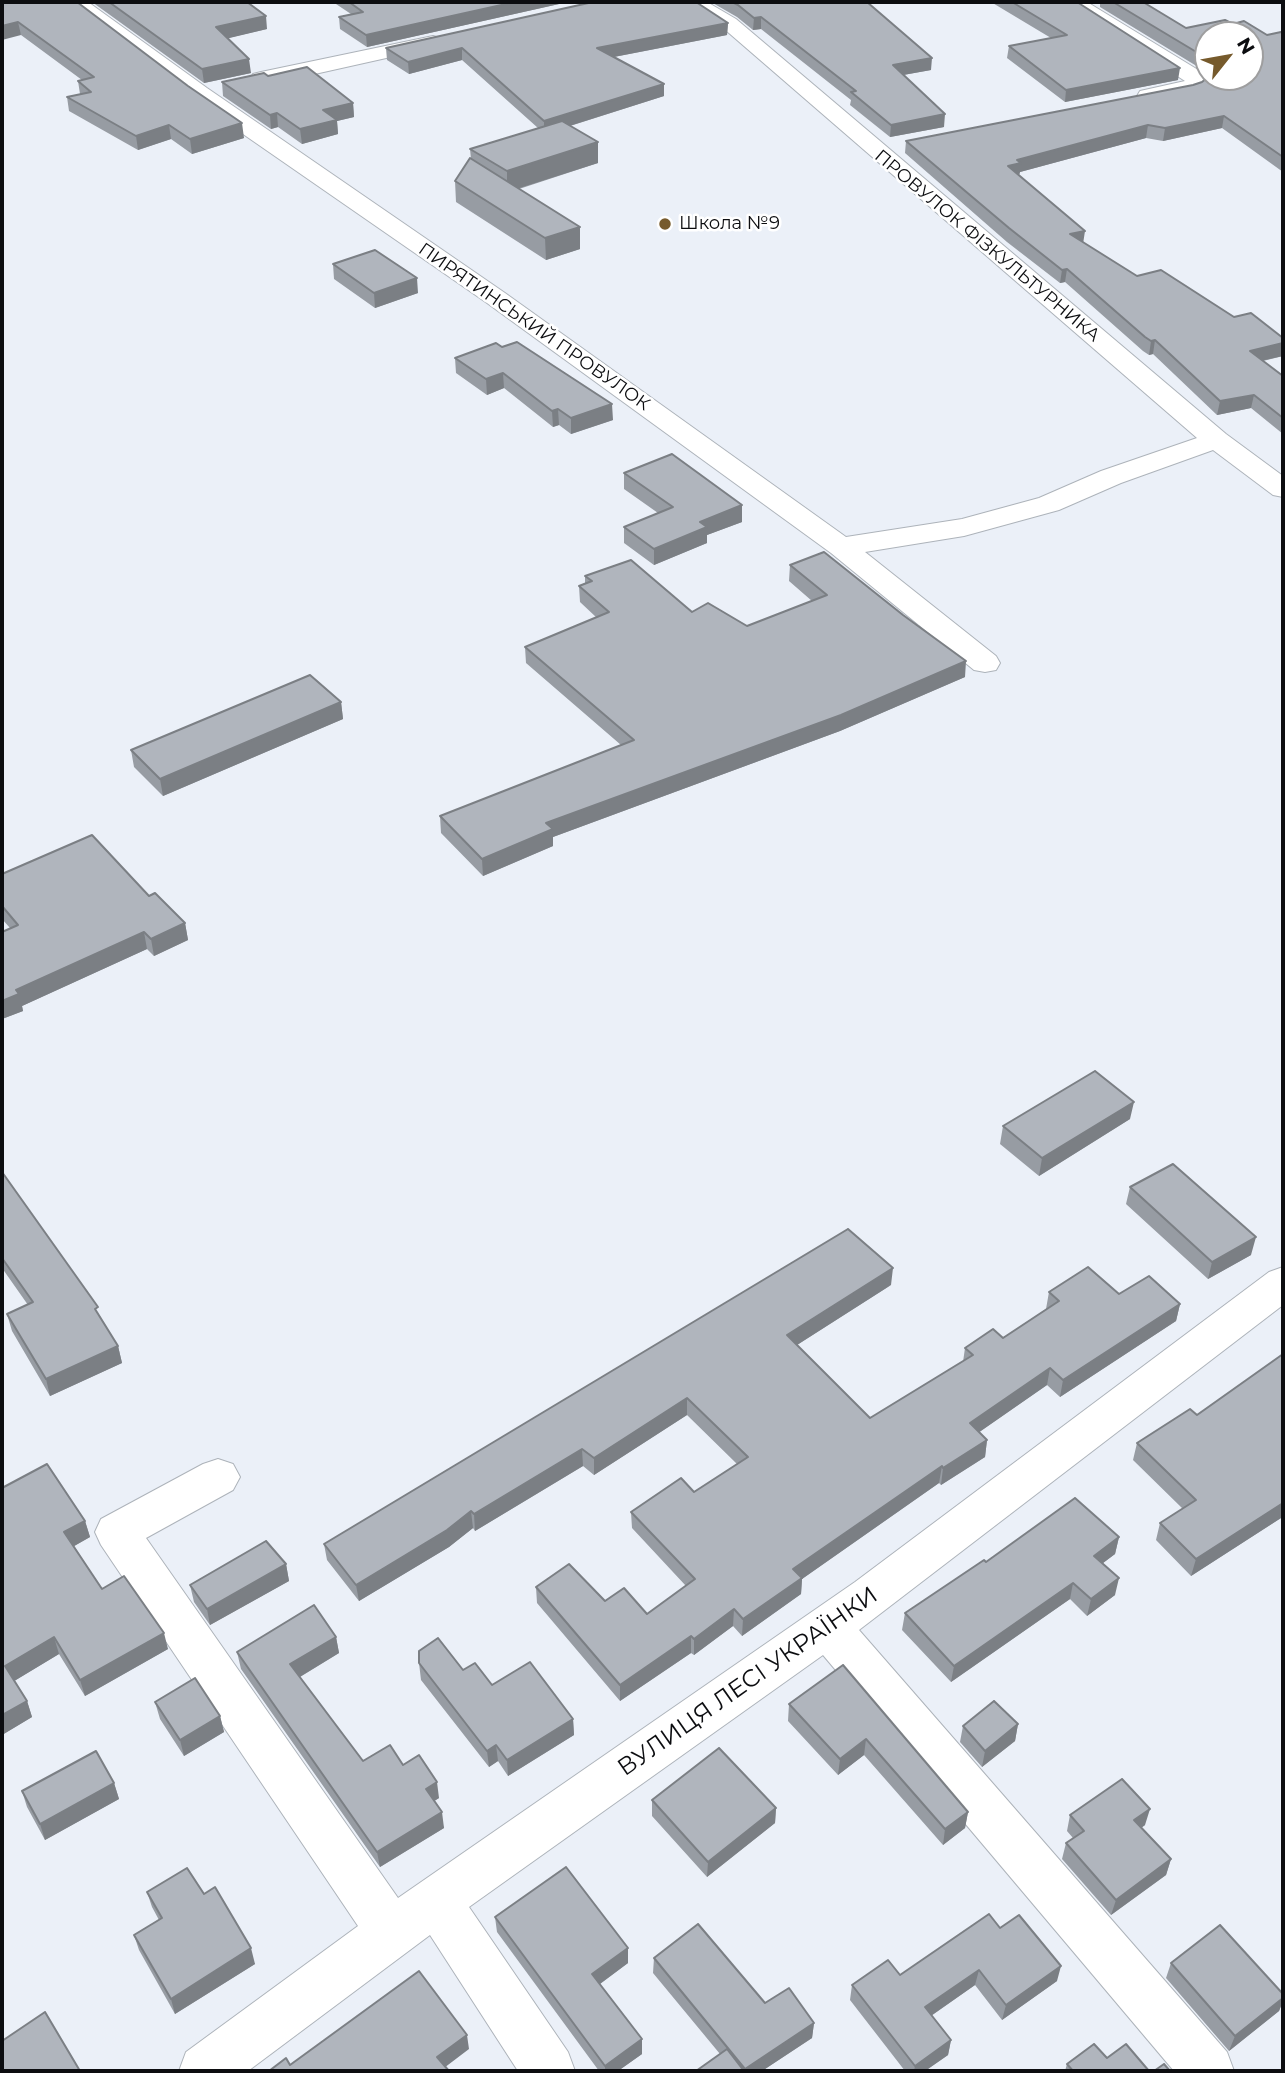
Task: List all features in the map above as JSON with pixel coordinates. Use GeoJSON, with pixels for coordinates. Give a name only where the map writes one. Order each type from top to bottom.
{"type":"FeatureCollection","features":[{"type":"Feature","properties":{"kind":"street","name":"ПИРЯТИНСЬКИЙ ПРОВУЛОК"},"geometry":{"type":"LineString","coordinates":[[75,2],[199,93],[496,298],[841,547],[985,663]]}},
{"type":"Feature","properties":{"kind":"street","name":"ПРОВУЛОК ФІЗКУЛЬТУРНИКА"},"geometry":{"type":"LineString","coordinates":[[693,2],[729,23],[874,150],[1216,440],[1283,489]]}},
{"type":"Feature","properties":{"kind":"street"},"geometry":{"type":"LineString","coordinates":[[1073,2],[1200,81],[1190,88],[1124,101]]}},
{"type":"Feature","properties":{"kind":"street"},"geometry":{"type":"LineString","coordinates":[[199,93],[451,38]]}},
{"type":"Feature","properties":{"kind":"street"},"geometry":{"type":"LineString","coordinates":[[874,150],[900,145]]}},
{"type":"Feature","properties":{"kind":"street"},"geometry":{"type":"LineString","coordinates":[[841,547],[964,527],[1049,504],[1111,477],[1216,440]]}},
{"type":"Feature","properties":{"kind":"street","name":"ВУЛИЦЯ ЛЕСІ УКРАЇНКИ"},"geometry":{"type":"LineString","coordinates":[[205,2071],[392,1932],[828,1627],[1283,1283]]}},
{"type":"Feature","properties":{"kind":"street"},"geometry":{"type":"LineString","coordinates":[[218,1477],[117,1532],[392,1932]]}},
{"type":"Feature","properties":{"kind":"street"},"geometry":{"type":"LineString","coordinates":[[828,1627],[1208,2071]]}},
{"type":"Feature","properties":{"kind":"street"},"geometry":{"type":"LineString","coordinates":[[436,1901],[549,2071]]}},
{"type":"Feature","properties":{"kind":"building"},"geometry":{"type":"Polygon","coordinates":[[[2,2],[77,2],[242,123],[190,139],[169,125],[136,136],[67,97],[91,92],[78,81],[94,77],[18,22],[2,26],[2,2]]]}},
{"type":"Feature","properties":{"kind":"building"},"geometry":{"type":"Polygon","coordinates":[[[109,2],[247,2],[266,16],[216,27],[249,59],[202,69],[109,2]]]}},
{"type":"Feature","properties":{"kind":"building"},"geometry":{"type":"Polygon","coordinates":[[[349,2],[515,2],[366,35],[339,17],[363,12],[349,2]]]}},
{"type":"Feature","properties":{"kind":"building"},"geometry":{"type":"Polygon","coordinates":[[[593,2],[696,2],[728,23],[597,48],[664,84],[544,121],[462,48],[408,62],[386,48],[593,2]]]}},
{"type":"Feature","properties":{"kind":"building"},"geometry":{"type":"Polygon","coordinates":[[[732,2],[867,2],[932,58],[893,65],[945,114],[891,125],[851,92],[856,91],[761,17],[754,18],[732,2]]]}},
{"type":"Feature","properties":{"kind":"building"},"geometry":{"type":"Polygon","coordinates":[[[1012,2],[1077,2],[1180,68],[1066,90],[1009,46],[1067,35],[1012,2]]]}},
{"type":"Feature","properties":{"kind":"building"},"geometry":{"type":"Polygon","coordinates":[[[1113,2],[1143,2],[1186,28],[1194,26],[1194,51],[1113,2]]]}},
{"type":"Feature","properties":{"kind":"building"},"geometry":{"type":"Polygon","coordinates":[[[1281,32],[1283,157],[1224,116],[1165,128],[1148,125],[1017,160],[1021,163],[1008,166],[1085,231],[1070,234],[1137,276],[1161,270],[1234,317],[1251,313],[1283,338],[1283,343],[1250,351],[1283,376],[1283,418],[1254,395],[1220,401],[1155,340],[1151,341],[1145,337],[1067,269],[1062,270],[1009,228],[906,141],[1193,85],[1194,91],[1264,91],[1264,33],[1281,32]]]}},
{"type":"Feature","properties":{"kind":"building"},"geometry":{"type":"Polygon","coordinates":[[[307,67],[353,103],[323,110],[337,120],[300,129],[277,113],[270,115],[222,82],[264,73],[268,76],[307,67]]]}},
{"type":"Feature","properties":{"kind":"building"},"geometry":{"type":"Polygon","coordinates":[[[562,121],[598,142],[507,171],[470,149],[562,121]]]}},
{"type":"Feature","properties":{"kind":"building"},"geometry":{"type":"Polygon","coordinates":[[[470,158],[580,227],[545,238],[455,181],[470,158]]]}},
{"type":"Feature","properties":{"kind":"building"},"geometry":{"type":"Polygon","coordinates":[[[375,250],[417,278],[374,293],[333,264],[375,250]]]}},
{"type":"Feature","properties":{"kind":"building"},"geometry":{"type":"Polygon","coordinates":[[[517,342],[612,404],[571,418],[558,409],[552,411],[503,373],[486,379],[455,358],[496,343],[502,347],[517,342]]]}},
{"type":"Feature","properties":{"kind":"building"},"geometry":{"type":"Polygon","coordinates":[[[672,454],[742,505],[700,522],[707,527],[654,549],[624,527],[673,507],[624,473],[672,454]]]}},
{"type":"Feature","properties":{"kind":"building"},"geometry":{"type":"Polygon","coordinates":[[[824,552],[966,661],[841,715],[546,823],[553,829],[482,859],[440,816],[634,740],[525,647],[609,612],[579,586],[592,581],[585,576],[631,560],[692,612],[708,603],[747,626],[827,595],[790,565],[824,552]]]}},
{"type":"Feature","properties":{"kind":"building"},"geometry":{"type":"Polygon","coordinates":[[[310,675],[341,702],[160,779],[131,750],[310,675]]]}},
{"type":"Feature","properties":{"kind":"building"},"geometry":{"type":"Polygon","coordinates":[[[92,835],[149,896],[155,893],[185,923],[151,939],[144,932],[16,990],[19,994],[2,1001],[2,932],[18,925],[2,906],[2,874],[92,835]]]}},
{"type":"Feature","properties":{"kind":"building"},"geometry":{"type":"Polygon","coordinates":[[[1095,1071],[1134,1102],[1042,1158],[1003,1126],[1095,1071]]]}},
{"type":"Feature","properties":{"kind":"building"},"geometry":{"type":"Polygon","coordinates":[[[1173,1164],[1256,1237],[1212,1262],[1130,1187],[1173,1164]]]}},
{"type":"Feature","properties":{"kind":"building"},"geometry":{"type":"Polygon","coordinates":[[[2,1172],[98,1307],[95,1309],[118,1346],[46,1379],[7,1314],[33,1302],[2,1258],[2,1172]]]}},
{"type":"Feature","properties":{"kind":"building"},"geometry":{"type":"Polygon","coordinates":[[[848,1229],[893,1268],[787,1335],[870,1418],[973,1355],[965,1348],[993,1329],[1003,1338],[1059,1301],[1049,1292],[1088,1267],[1119,1294],[1149,1276],[1180,1304],[1063,1380],[1050,1368],[970,1423],[987,1440],[943,1468],[942,1466],[793,1569],[802,1578],[743,1619],[734,1609],[694,1639],[691,1636],[620,1685],[536,1587],[569,1564],[605,1601],[624,1588],[647,1614],[695,1579],[631,1512],[681,1478],[694,1492],[748,1457],[687,1398],[594,1458],[582,1449],[474,1514],[471,1511],[447,1530],[356,1585],[324,1544],[848,1229]]]}},
{"type":"Feature","properties":{"kind":"building"},"geometry":{"type":"Polygon","coordinates":[[[1283,1354],[1283,1503],[1196,1559],[1160,1523],[1196,1500],[1137,1443],[1190,1409],[1197,1415],[1283,1354]]]}},
{"type":"Feature","properties":{"kind":"building"},"geometry":{"type":"Polygon","coordinates":[[[47,1464],[85,1521],[64,1532],[102,1589],[124,1576],[164,1633],[80,1680],[54,1637],[5,1666],[27,1701],[2,1715],[2,1488],[47,1464]]]}},
{"type":"Feature","properties":{"kind":"building"},"geometry":{"type":"Polygon","coordinates":[[[1075,1498],[1119,1537],[1094,1556],[1119,1578],[1091,1599],[1073,1583],[954,1666],[905,1613],[984,1560],[986,1562],[1075,1498]]]}},
{"type":"Feature","properties":{"kind":"building"},"geometry":{"type":"Polygon","coordinates":[[[266,1541],[286,1564],[207,1609],[190,1585],[266,1541]]]}},
{"type":"Feature","properties":{"kind":"building"},"geometry":{"type":"Polygon","coordinates":[[[314,1605],[336,1637],[290,1664],[363,1761],[390,1745],[403,1765],[419,1755],[437,1782],[426,1789],[442,1812],[377,1852],[237,1652],[314,1605]]]}},
{"type":"Feature","properties":{"kind":"building"},"geometry":{"type":"Polygon","coordinates":[[[438,1638],[463,1670],[475,1663],[492,1685],[530,1662],[573,1719],[507,1760],[496,1745],[487,1751],[419,1663],[419,1651],[438,1638]]]}},
{"type":"Feature","properties":{"kind":"building"},"geometry":{"type":"Polygon","coordinates":[[[843,1665],[968,1812],[945,1829],[866,1739],[840,1759],[789,1704],[843,1665]]]}},
{"type":"Feature","properties":{"kind":"building"},"geometry":{"type":"Polygon","coordinates":[[[195,1678],[220,1716],[180,1740],[155,1702],[195,1678]]]}},
{"type":"Feature","properties":{"kind":"building"},"geometry":{"type":"Polygon","coordinates":[[[994,1701],[1018,1724],[985,1751],[963,1726],[994,1701]]]}},
{"type":"Feature","properties":{"kind":"building"},"geometry":{"type":"Polygon","coordinates":[[[719,1748],[776,1808],[708,1862],[652,1800],[719,1748]]]}},
{"type":"Feature","properties":{"kind":"building"},"geometry":{"type":"Polygon","coordinates":[[[96,1751],[114,1783],[40,1824],[22,1791],[96,1751]]]}},
{"type":"Feature","properties":{"kind":"building"},"geometry":{"type":"Polygon","coordinates":[[[1122,1779],[1150,1809],[1134,1820],[1171,1859],[1116,1900],[1066,1843],[1084,1831],[1070,1815],[1122,1779]]]}},
{"type":"Feature","properties":{"kind":"building"},"geometry":{"type":"Polygon","coordinates":[[[566,1867],[628,1948],[592,1974],[642,2039],[605,2066],[495,1917],[566,1867]]]}},
{"type":"Feature","properties":{"kind":"building"},"geometry":{"type":"Polygon","coordinates":[[[187,1868],[204,1894],[215,1887],[251,1948],[171,1999],[134,1935],[162,1918],[147,1892],[187,1868]]]}},
{"type":"Feature","properties":{"kind":"building"},"geometry":{"type":"Polygon","coordinates":[[[989,1914],[1000,1928],[1019,1915],[1061,1966],[1006,2005],[979,1970],[925,2007],[951,2040],[915,2066],[852,1985],[888,1960],[900,1975],[989,1914]]]}},
{"type":"Feature","properties":{"kind":"building"},"geometry":{"type":"Polygon","coordinates":[[[698,1924],[765,2003],[789,1988],[814,2023],[745,2069],[654,1958],[698,1924]]]}},
{"type":"Feature","properties":{"kind":"building"},"geometry":{"type":"Polygon","coordinates":[[[1220,1925],[1283,1994],[1283,1998],[1235,2036],[1171,1963],[1220,1925]]]}},
{"type":"Feature","properties":{"kind":"building"},"geometry":{"type":"Polygon","coordinates":[[[419,1971],[467,2035],[437,2057],[449,2071],[269,2071],[286,2058],[290,2065],[419,1971]]]}},
{"type":"Feature","properties":{"kind":"building"},"geometry":{"type":"Polygon","coordinates":[[[45,2012],[80,2071],[2,2071],[2,2041],[45,2012]]]}},
{"type":"Feature","properties":{"kind":"building"},"geometry":{"type":"Polygon","coordinates":[[[1094,2044],[1107,2058],[1126,2044],[1149,2071],[1073,2071],[1067,2064],[1094,2044]]]}},
{"type":"Feature","properties":{"kind":"building"},"geometry":{"type":"Polygon","coordinates":[[[727,2049],[744,2071],[696,2071],[727,2049]]]}},
{"type":"Feature","properties":{"kind":"building"},"geometry":{"type":"Polygon","coordinates":[[[1164,2064],[1170,2071],[1154,2071],[1164,2064]]]}},
{"type":"Feature","properties":{"kind":"place","name":"Школа №9"},"geometry":{"type":"Point","coordinates":[665,224]}}]}
